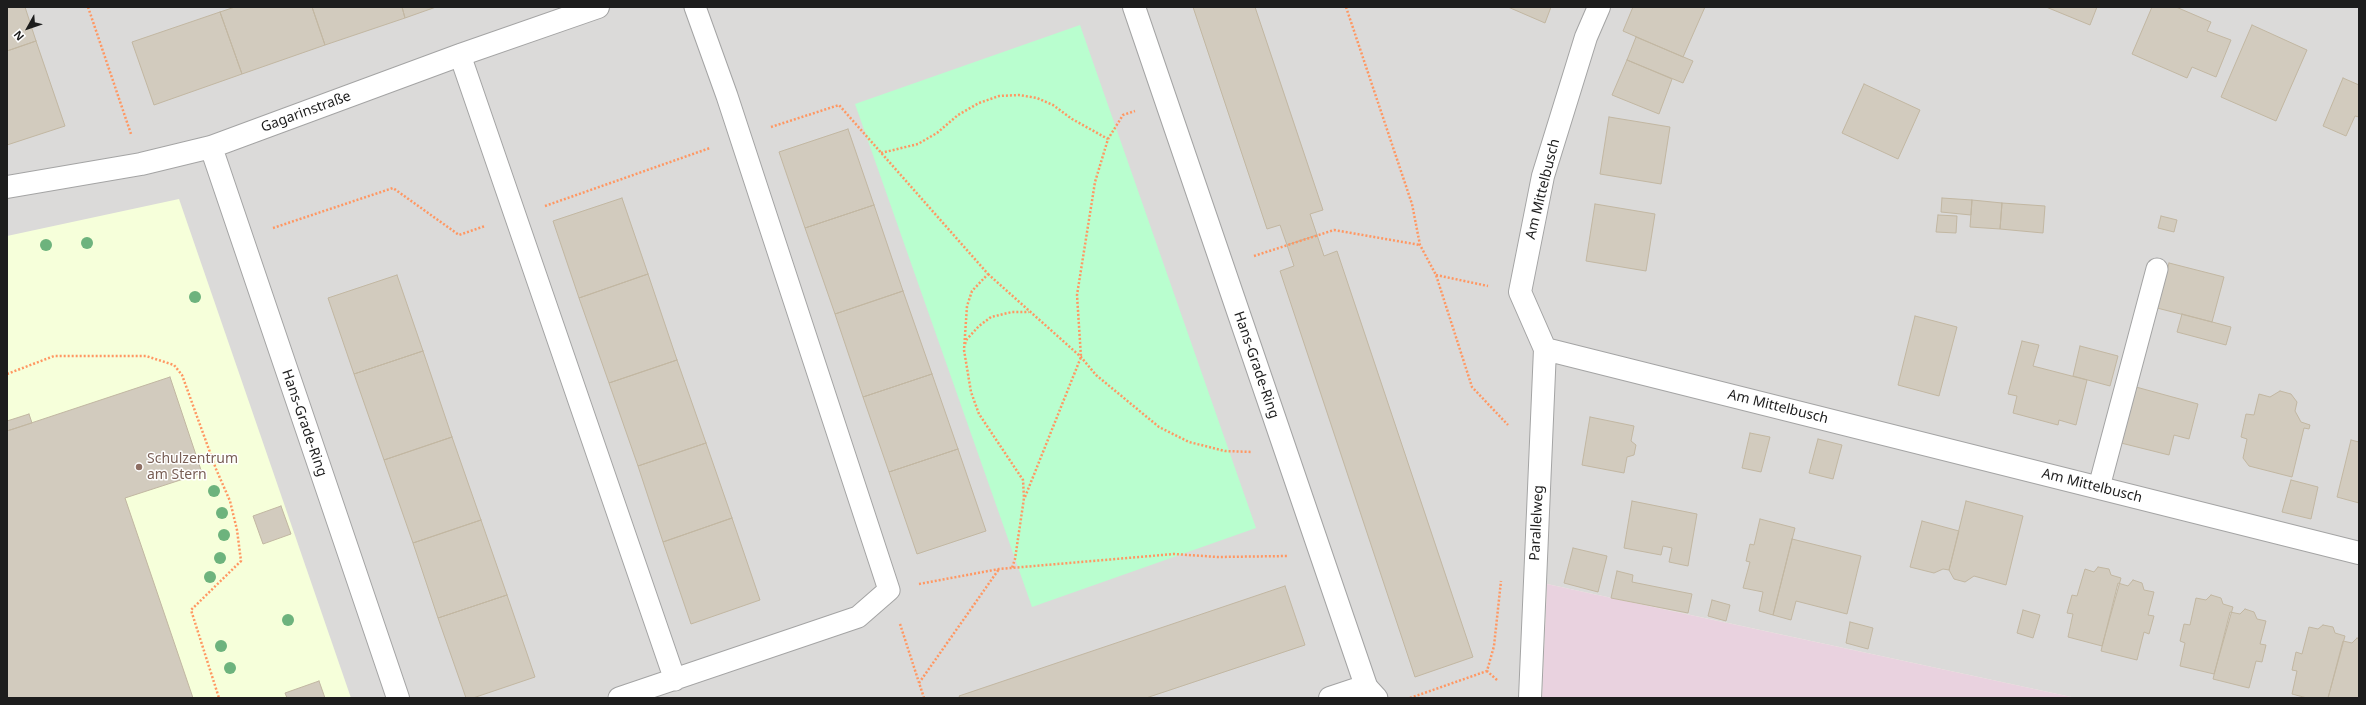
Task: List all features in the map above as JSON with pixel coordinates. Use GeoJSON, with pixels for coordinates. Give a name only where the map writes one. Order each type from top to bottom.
{"type":"FeatureCollection","features":[{"type":"Feature","properties":{"kind":"street","name":"Gagarinstraße"},"geometry":{"type":"LineString","coordinates":[[7,187],[141,164],[211,147],[460,55],[598,7]]}},
{"type":"Feature","properties":{"kind":"street","name":"Hans-Grade-Ring"},"geometry":{"type":"LineString","coordinates":[[1134,7],[1320,553],[1372,692],[1330,698]]}},
{"type":"Feature","properties":{"kind":"street","name":"Am Mittelbusch"},"geometry":{"type":"LineString","coordinates":[[1520,292],[1543,176],[1586,37],[1599,7]]}},
{"type":"Feature","properties":{"kind":"street","name":"Hans-Grade-Ring"},"geometry":{"type":"LineString","coordinates":[[211,147],[398,698]]}},
{"type":"Feature","properties":{"kind":"street"},"geometry":{"type":"LineString","coordinates":[[1520,292],[1545,349]]}},
{"type":"Feature","properties":{"kind":"street","name":"Am Mittelbusch"},"geometry":{"type":"LineString","coordinates":[[1545,349],[2359,553]]}},
{"type":"Feature","properties":{"kind":"street","name":"Parallelweg"},"geometry":{"type":"LineString","coordinates":[[1530,698],[1545,349]]}},
{"type":"Feature","properties":{"kind":"lane"},"geometry":{"type":"LineString","coordinates":[[619,698],[858,617],[889,590],[695,7]]}},
{"type":"Feature","properties":{"kind":"lane"},"geometry":{"type":"LineString","coordinates":[[460,55],[674,680]]}},
{"type":"Feature","properties":{"kind":"lane"},"geometry":{"type":"LineString","coordinates":[[2099,487],[2157,269]]}},
{"type":"Feature","properties":{"kind":"path"},"geometry":{"type":"LineString","coordinates":[[88,7],[141,164]]}},
{"type":"Feature","properties":{"kind":"path"},"geometry":{"type":"LineString","coordinates":[[1346,7],[1412,204],[1420,245],[1436,275],[1472,387],[1508,424],[1509,432]]}},
{"type":"Feature","properties":{"kind":"path"},"geometry":{"type":"LineString","coordinates":[[881,153],[918,144],[937,133],[958,115],[979,103],[999,96],[1019,94],[1038,98],[1053,105],[1072,119],[1108,139]]}},
{"type":"Feature","properties":{"kind":"path"},"geometry":{"type":"LineString","coordinates":[[1024,498],[1081,357],[1078,295],[1095,182],[1108,139],[1123,116],[1166,99]]}},
{"type":"Feature","properties":{"kind":"path"},"geometry":{"type":"LineString","coordinates":[[242,238],[393,188],[459,235],[739,137],[839,105],[988,274],[1081,357],[1096,375],[1136,409],[1160,427],[1189,442],[1226,451],[1286,453]]}},
{"type":"Feature","properties":{"kind":"path"},"geometry":{"type":"LineString","coordinates":[[1287,245],[1334,230],[1420,245]]}},
{"type":"Feature","properties":{"kind":"path"},"geometry":{"type":"LineString","coordinates":[[988,274],[972,291],[967,306],[964,350],[971,392],[979,414],[1023,480],[1024,498],[1016,559],[1012,568]]}},
{"type":"Feature","properties":{"kind":"path"},"geometry":{"type":"LineString","coordinates":[[1436,275],[1520,292]]}},
{"type":"Feature","properties":{"kind":"path"},"geometry":{"type":"LineString","coordinates":[[964,350],[967,339],[979,326],[991,317],[1012,312],[1030,312]]}},
{"type":"Feature","properties":{"kind":"path"},"geometry":{"type":"LineString","coordinates":[[7,374],[54,356],[146,356],[174,365],[182,375],[216,469],[230,501],[238,538],[240,561],[190,610],[219,698]]}},
{"type":"Feature","properties":{"kind":"path"},"geometry":{"type":"LineString","coordinates":[[924,698],[889,590],[999,569],[1174,554],[1276,557],[1320,553]]}},
{"type":"Feature","properties":{"kind":"path"},"geometry":{"type":"LineString","coordinates":[[919,683],[999,569]]}},
{"type":"Feature","properties":{"kind":"path"},"geometry":{"type":"LineString","coordinates":[[1487,671],[1494,646],[1502,573]]}},
{"type":"Feature","properties":{"kind":"path"},"geometry":{"type":"LineString","coordinates":[[1487,671],[1499,682]]}},
{"type":"Feature","properties":{"kind":"path"},"geometry":{"type":"LineString","coordinates":[[1410,698],[1487,671]]}},
{"type":"Feature","properties":{"kind":"shaded area"},"geometry":{"type":"Polygon","coordinates":[[[7,7],[2359,7],[2359,698],[2076,698],[1547,584],[1542,698],[7,698],[7,7]]]}},
{"type":"Feature","properties":{"kind":"shaded area","name":"Schulzentrum am Stern"},"geometry":{"type":"Polygon","coordinates":[[[179,199],[351,698],[7,698],[7,236],[179,199]]]}},
{"type":"Feature","properties":{"kind":"shaded area"},"geometry":{"type":"Polygon","coordinates":[[[1547,584],[1709,619],[2076,698],[1542,698],[1547,584]]]}},
{"type":"Feature","properties":{"kind":"green space"},"geometry":{"type":"Polygon","coordinates":[[[1080,25],[1256,528],[1032,607],[855,104],[1080,25]]]}},
{"type":"Feature","properties":{"kind":"building"},"geometry":{"type":"Polygon","coordinates":[[[7,7],[25,7],[36,41],[7,51],[7,7]]]}},
{"type":"Feature","properties":{"kind":"building"},"geometry":{"type":"Polygon","coordinates":[[[235,7],[312,7],[325,45],[242,74],[220,12],[235,7]]]}},
{"type":"Feature","properties":{"kind":"building"},"geometry":{"type":"Polygon","coordinates":[[[312,7],[402,7],[405,18],[325,45],[312,7]]]}},
{"type":"Feature","properties":{"kind":"building"},"geometry":{"type":"Polygon","coordinates":[[[402,7],[436,7],[405,18],[402,7]]]}},
{"type":"Feature","properties":{"kind":"building"},"geometry":{"type":"Polygon","coordinates":[[[1193,7],[1255,7],[1323,210],[1310,214],[1317,235],[1287,245],[1280,225],[1267,229],[1193,7]]]}},
{"type":"Feature","properties":{"kind":"building"},"geometry":{"type":"Polygon","coordinates":[[[1508,7],[1551,7],[1545,23],[1508,7]]]}},
{"type":"Feature","properties":{"kind":"building"},"geometry":{"type":"Polygon","coordinates":[[[1633,7],[1705,7],[1683,57],[1623,31],[1633,7]]]}},
{"type":"Feature","properties":{"kind":"building"},"geometry":{"type":"Polygon","coordinates":[[[2046,7],[2097,7],[2090,25],[2046,7]]]}},
{"type":"Feature","properties":{"kind":"building"},"geometry":{"type":"Polygon","coordinates":[[[2152,7],[2176,7],[2211,22],[2207,31],[2231,40],[2216,77],[2192,67],[2187,78],[2132,54],[2152,7]]]}},
{"type":"Feature","properties":{"kind":"building"},"geometry":{"type":"Polygon","coordinates":[[[220,12],[242,74],[154,105],[132,42],[220,12]]]}},
{"type":"Feature","properties":{"kind":"building"},"geometry":{"type":"Polygon","coordinates":[[[2252,25],[2307,50],[2276,121],[2221,97],[2252,25]]]}},
{"type":"Feature","properties":{"kind":"building"},"geometry":{"type":"Polygon","coordinates":[[[1636,37],[1693,61],[1683,83],[1627,60],[1636,37]]]}},
{"type":"Feature","properties":{"kind":"building"},"geometry":{"type":"Polygon","coordinates":[[[36,41],[65,126],[7,145],[7,51],[36,41]]]}},
{"type":"Feature","properties":{"kind":"building"},"geometry":{"type":"Polygon","coordinates":[[[1627,60],[1672,79],[1659,114],[1612,95],[1627,60]]]}},
{"type":"Feature","properties":{"kind":"building"},"geometry":{"type":"Polygon","coordinates":[[[2343,78],[2359,85],[2359,117],[2355,116],[2346,136],[2323,126],[2343,78]]]}},
{"type":"Feature","properties":{"kind":"building"},"geometry":{"type":"Polygon","coordinates":[[[1864,84],[1920,110],[1898,159],[1842,133],[1864,84]]]}},
{"type":"Feature","properties":{"kind":"building"},"geometry":{"type":"Polygon","coordinates":[[[1609,117],[1670,127],[1661,184],[1600,174],[1609,117]]]}},
{"type":"Feature","properties":{"kind":"building"},"geometry":{"type":"Polygon","coordinates":[[[848,129],[874,205],[805,228],[779,152],[848,129]]]}},
{"type":"Feature","properties":{"kind":"building"},"geometry":{"type":"Polygon","coordinates":[[[622,198],[648,274],[579,298],[553,221],[622,198]]]}},
{"type":"Feature","properties":{"kind":"building"},"geometry":{"type":"Polygon","coordinates":[[[1942,198],[1972,200],[1971,215],[1941,212],[1942,198]]]}},
{"type":"Feature","properties":{"kind":"building"},"geometry":{"type":"Polygon","coordinates":[[[1972,200],[2002,203],[2000,229],[1970,227],[1972,200]]]}},
{"type":"Feature","properties":{"kind":"building"},"geometry":{"type":"Polygon","coordinates":[[[2002,203],[2045,206],[2043,233],[2000,229],[2002,203]]]}},
{"type":"Feature","properties":{"kind":"building"},"geometry":{"type":"Polygon","coordinates":[[[1595,204],[1655,214],[1646,271],[1586,261],[1595,204]]]}},
{"type":"Feature","properties":{"kind":"building"},"geometry":{"type":"Polygon","coordinates":[[[874,205],[903,291],[835,314],[805,228],[874,205]]]}},
{"type":"Feature","properties":{"kind":"building"},"geometry":{"type":"Polygon","coordinates":[[[1938,215],[1957,216],[1956,233],[1936,232],[1938,215]]]}},
{"type":"Feature","properties":{"kind":"building"},"geometry":{"type":"Polygon","coordinates":[[[2161,216],[2177,220],[2174,232],[2158,228],[2161,216]]]}},
{"type":"Feature","properties":{"kind":"building"},"geometry":{"type":"Polygon","coordinates":[[[1317,235],[1324,256],[1337,251],[1473,657],[1415,677],[1280,271],[1294,266],[1287,245],[1317,235]]]}},
{"type":"Feature","properties":{"kind":"building"},"geometry":{"type":"Polygon","coordinates":[[[2169,263],[2224,277],[2212,322],[2157,308],[2169,263]]]}},
{"type":"Feature","properties":{"kind":"building"},"geometry":{"type":"Polygon","coordinates":[[[648,274],[677,360],[609,383],[579,298],[648,274]]]}},
{"type":"Feature","properties":{"kind":"building"},"geometry":{"type":"Polygon","coordinates":[[[397,275],[423,351],[354,374],[328,298],[397,275]]]}},
{"type":"Feature","properties":{"kind":"building"},"geometry":{"type":"Polygon","coordinates":[[[903,291],[932,374],[863,397],[835,314],[903,291]]]}},
{"type":"Feature","properties":{"kind":"building"},"geometry":{"type":"Polygon","coordinates":[[[2182,314],[2231,327],[2226,345],[2177,332],[2182,314]]]}},
{"type":"Feature","properties":{"kind":"building"},"geometry":{"type":"Polygon","coordinates":[[[1915,316],[1957,327],[1939,396],[1898,385],[1915,316]]]}},
{"type":"Feature","properties":{"kind":"building"},"geometry":{"type":"Polygon","coordinates":[[[2022,341],[2039,345],[2033,366],[2087,380],[2076,425],[2059,420],[2058,425],[2013,413],[2017,396],[2008,394],[2022,341]]]}},
{"type":"Feature","properties":{"kind":"building"},"geometry":{"type":"Polygon","coordinates":[[[2080,346],[2118,356],[2110,386],[2073,376],[2080,346]]]}},
{"type":"Feature","properties":{"kind":"building"},"geometry":{"type":"Polygon","coordinates":[[[423,351],[452,437],[384,460],[354,374],[423,351]]]}},
{"type":"Feature","properties":{"kind":"building"},"geometry":{"type":"Polygon","coordinates":[[[677,360],[706,443],[638,466],[609,383],[677,360]]]}},
{"type":"Feature","properties":{"kind":"building"},"geometry":{"type":"Polygon","coordinates":[[[932,374],[958,449],[889,472],[863,397],[932,374]]]}},
{"type":"Feature","properties":{"kind":"building"},"geometry":{"type":"Polygon","coordinates":[[[170,377],[202,473],[125,498],[193,698],[7,698],[7,431],[170,377]]]}},
{"type":"Feature","properties":{"kind":"building"},"geometry":{"type":"Polygon","coordinates":[[[2136,387],[2198,404],[2189,439],[2174,435],[2169,455],[2121,443],[2136,387]]]}},
{"type":"Feature","properties":{"kind":"building"},"geometry":{"type":"Polygon","coordinates":[[[2280,391],[2291,394],[2297,402],[2295,411],[2301,422],[2310,425],[2309,429],[2304,428],[2292,477],[2249,466],[2243,458],[2247,439],[2241,437],[2246,414],[2254,415],[2259,394],[2270,397],[2280,391]]]}},
{"type":"Feature","properties":{"kind":"building"},"geometry":{"type":"Polygon","coordinates":[[[29,414],[32,423],[7,431],[7,421],[29,414]]]}},
{"type":"Feature","properties":{"kind":"building"},"geometry":{"type":"Polygon","coordinates":[[[1590,417],[1634,426],[1631,441],[1636,445],[1634,455],[1627,457],[1624,473],[1582,465],[1590,417]]]}},
{"type":"Feature","properties":{"kind":"building"},"geometry":{"type":"Polygon","coordinates":[[[1750,433],[1770,437],[1761,472],[1742,468],[1750,433]]]}},
{"type":"Feature","properties":{"kind":"building"},"geometry":{"type":"Polygon","coordinates":[[[452,437],[481,520],[413,543],[384,460],[452,437]]]}},
{"type":"Feature","properties":{"kind":"building"},"geometry":{"type":"Polygon","coordinates":[[[1818,439],[1842,445],[1833,479],[1809,473],[1818,439]]]}},
{"type":"Feature","properties":{"kind":"building"},"geometry":{"type":"Polygon","coordinates":[[[2351,440],[2359,442],[2359,503],[2337,497],[2351,440]]]}},
{"type":"Feature","properties":{"kind":"building"},"geometry":{"type":"Polygon","coordinates":[[[706,443],[732,518],[663,542],[638,466],[706,443]]]}},
{"type":"Feature","properties":{"kind":"building"},"geometry":{"type":"Polygon","coordinates":[[[958,449],[986,531],[917,554],[889,472],[958,449]]]}},
{"type":"Feature","properties":{"kind":"building"},"geometry":{"type":"Polygon","coordinates":[[[2291,480],[2318,487],[2311,519],[2282,512],[2291,480]]]}},
{"type":"Feature","properties":{"kind":"building"},"geometry":{"type":"Polygon","coordinates":[[[1632,501],[1697,514],[1688,566],[1669,562],[1672,548],[1663,546],[1661,555],[1624,548],[1632,501]]]}},
{"type":"Feature","properties":{"kind":"building"},"geometry":{"type":"Polygon","coordinates":[[[1966,501],[2023,516],[2006,585],[1974,576],[1965,582],[1954,579],[1949,570],[1966,501]]]}},
{"type":"Feature","properties":{"kind":"building"},"geometry":{"type":"Polygon","coordinates":[[[281,506],[291,534],[263,544],[253,516],[281,506]]]}},
{"type":"Feature","properties":{"kind":"building"},"geometry":{"type":"Polygon","coordinates":[[[732,518],[760,600],[691,624],[663,542],[732,518]]]}},
{"type":"Feature","properties":{"kind":"building"},"geometry":{"type":"Polygon","coordinates":[[[1760,519],[1795,528],[1773,615],[1759,611],[1763,592],[1743,588],[1750,562],[1746,561],[1750,544],[1754,545],[1760,519]]]}},
{"type":"Feature","properties":{"kind":"building"},"geometry":{"type":"Polygon","coordinates":[[[481,520],[507,595],[438,618],[413,543],[481,520]]]}},
{"type":"Feature","properties":{"kind":"building"},"geometry":{"type":"Polygon","coordinates":[[[1922,521],[1959,531],[1949,570],[1943,569],[1934,573],[1910,567],[1922,521]]]}},
{"type":"Feature","properties":{"kind":"building"},"geometry":{"type":"Polygon","coordinates":[[[1792,539],[1861,556],[1847,614],[1796,601],[1791,620],[1773,615],[1792,539]]]}},
{"type":"Feature","properties":{"kind":"building"},"geometry":{"type":"Polygon","coordinates":[[[1573,548],[1607,556],[1598,592],[1564,583],[1573,548]]]}},
{"type":"Feature","properties":{"kind":"building"},"geometry":{"type":"Polygon","coordinates":[[[2098,567],[2109,569],[2111,575],[2121,578],[2102,646],[2068,637],[2073,614],[2067,613],[2072,595],[2077,596],[2085,569],[2094,572],[2098,567]]]}},
{"type":"Feature","properties":{"kind":"building"},"geometry":{"type":"Polygon","coordinates":[[[1617,571],[1633,575],[1632,582],[1692,594],[1688,613],[1611,598],[1617,571]]]}},
{"type":"Feature","properties":{"kind":"building"},"geometry":{"type":"Polygon","coordinates":[[[2133,580],[2142,583],[2144,590],[2154,592],[2148,615],[2154,616],[2149,634],[2144,632],[2137,660],[2101,651],[2118,583],[2128,586],[2133,580]]]}},
{"type":"Feature","properties":{"kind":"building"},"geometry":{"type":"Polygon","coordinates":[[[1285,586],[1305,645],[1146,698],[960,698],[959,696],[1285,586]]]}},
{"type":"Feature","properties":{"kind":"building"},"geometry":{"type":"Polygon","coordinates":[[[507,595],[535,677],[473,698],[466,698],[438,618],[507,595]]]}},
{"type":"Feature","properties":{"kind":"building"},"geometry":{"type":"Polygon","coordinates":[[[2211,595],[2221,598],[2223,604],[2233,607],[2214,674],[2180,666],[2185,643],[2180,641],[2184,624],[2190,625],[2196,598],[2206,600],[2211,595]]]}},
{"type":"Feature","properties":{"kind":"building"},"geometry":{"type":"Polygon","coordinates":[[[1712,600],[1730,605],[1726,621],[1708,616],[1712,600]]]}},
{"type":"Feature","properties":{"kind":"building"},"geometry":{"type":"Polygon","coordinates":[[[2245,609],[2254,612],[2257,619],[2266,621],[2260,644],[2266,645],[2262,662],[2256,661],[2249,688],[2213,679],[2230,612],[2240,614],[2245,609]]]}},
{"type":"Feature","properties":{"kind":"building"},"geometry":{"type":"Polygon","coordinates":[[[2023,610],[2040,615],[2033,638],[2017,633],[2023,610]]]}},
{"type":"Feature","properties":{"kind":"building"},"geometry":{"type":"Polygon","coordinates":[[[1850,622],[1873,628],[1868,649],[1846,643],[1850,622]]]}},
{"type":"Feature","properties":{"kind":"building"},"geometry":{"type":"Polygon","coordinates":[[[2323,625],[2333,627],[2335,633],[2345,636],[2328,698],[2307,698],[2292,694],[2297,671],[2292,670],[2296,652],[2302,654],[2309,627],[2318,629],[2323,625]]]}},
{"type":"Feature","properties":{"kind":"building"},"geometry":{"type":"Polygon","coordinates":[[[2357,638],[2359,639],[2359,698],[2328,698],[2343,641],[2352,643],[2357,638]]]}},
{"type":"Feature","properties":{"kind":"building"},"geometry":{"type":"Polygon","coordinates":[[[319,681],[325,698],[287,698],[285,693],[319,681]]]}},
{"type":"Feature","properties":{"kind":"place","name":"Schulzentrum am Stern"},"geometry":{"type":"Point","coordinates":[139,467]}}]}
